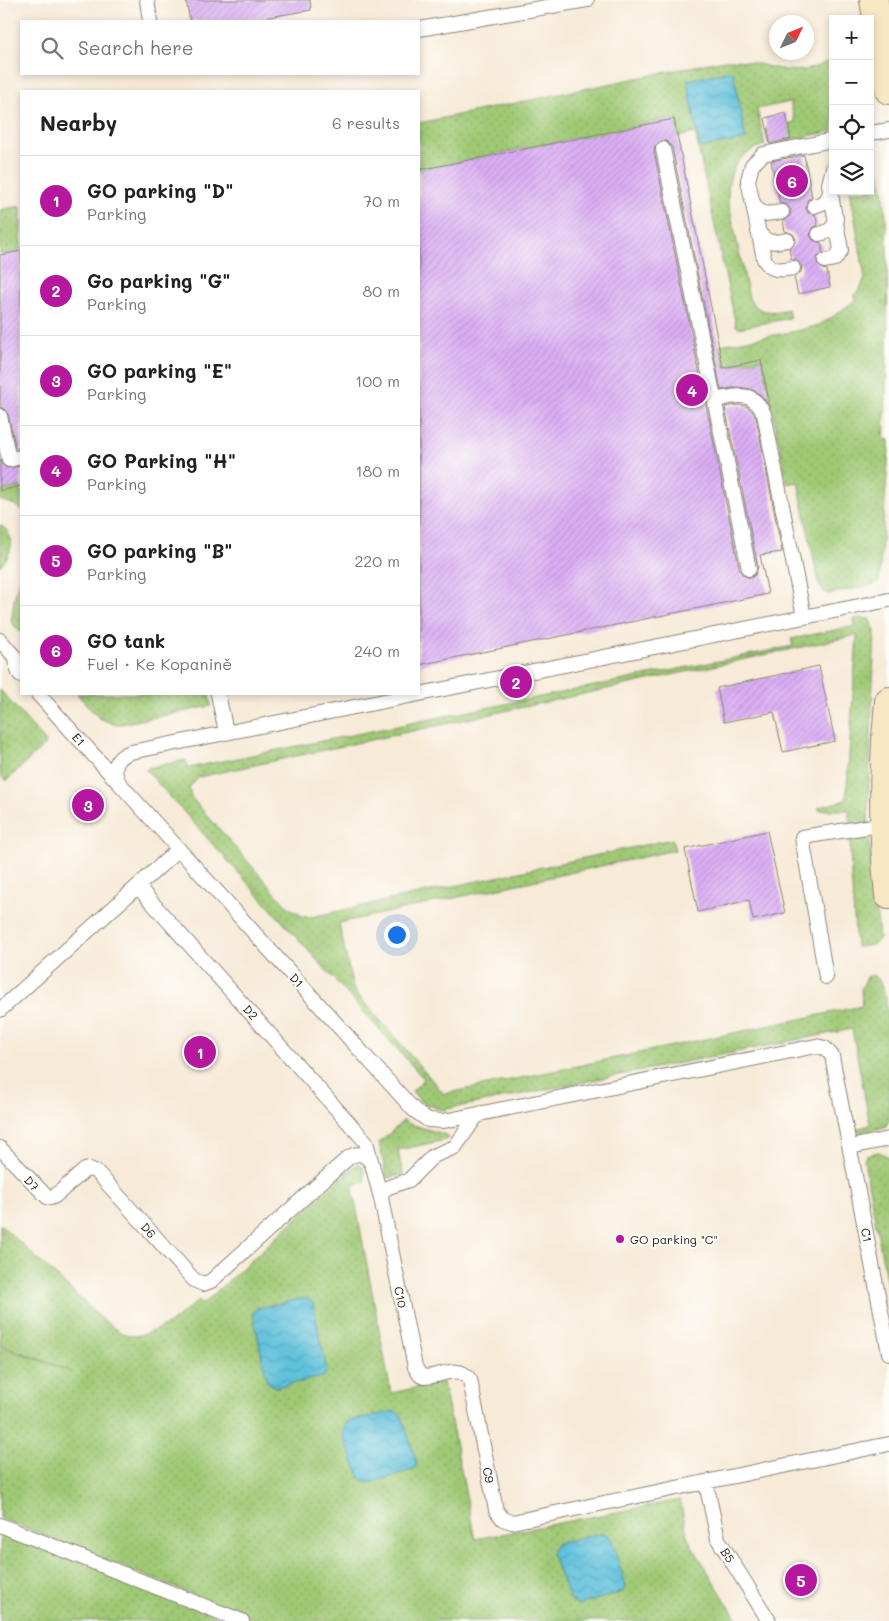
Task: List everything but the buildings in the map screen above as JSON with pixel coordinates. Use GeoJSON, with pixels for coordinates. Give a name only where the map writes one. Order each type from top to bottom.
{"type":"FeatureCollection","features":[{"type":"Feature","properties":{"kind":"street"},"geometry":{"type":"LineString","coordinates":[[874,0],[889,90]]}},
{"type":"Feature","properties":{"kind":"street"},"geometry":{"type":"LineString","coordinates":[[889,701],[885,748],[886,865],[889,895]]}},
{"type":"Feature","properties":{"kind":"lane"},"geometry":{"type":"LineString","coordinates":[[147,0],[150,20]]}},
{"type":"Feature","properties":{"kind":"lane"},"geometry":{"type":"LineString","coordinates":[[420,29],[587,0]]}},
{"type":"Feature","properties":{"kind":"lane"},"geometry":{"type":"LineString","coordinates":[[874,132],[889,130]]}},
{"type":"Feature","properties":{"kind":"lane"},"geometry":{"type":"LineString","coordinates":[[793,268],[776,270],[769,266],[764,259],[748,180],[752,165],[763,154],[829,141]]}},
{"type":"Feature","properties":{"kind":"lane"},"geometry":{"type":"LineString","coordinates":[[663,149],[749,569]]}},
{"type":"Feature","properties":{"kind":"lane"},"geometry":{"type":"LineString","coordinates":[[814,206],[824,202],[829,195]]}},
{"type":"Feature","properties":{"kind":"lane"},"geometry":{"type":"LineString","coordinates":[[825,261],[836,259],[840,253],[841,246],[831,195]]}},
{"type":"Feature","properties":{"kind":"lane"},"geometry":{"type":"LineString","coordinates":[[753,203],[758,210],[765,214],[782,212]]}},
{"type":"Feature","properties":{"kind":"lane"},"geometry":{"type":"LineString","coordinates":[[819,234],[833,228],[836,218]]}},
{"type":"Feature","properties":{"kind":"lane"},"geometry":{"type":"LineString","coordinates":[[758,231],[764,239],[770,242],[787,240]]}},
{"type":"Feature","properties":{"kind":"lane"},"geometry":{"type":"LineString","coordinates":[[715,400],[741,395],[755,400],[764,414],[804,617]]}},
{"type":"Feature","properties":{"kind":"lane"},"geometry":{"type":"LineString","coordinates":[[0,416],[9,460],[20,457]]}},
{"type":"Feature","properties":{"kind":"lane"},"geometry":{"type":"LineString","coordinates":[[420,694],[889,600]]}},
{"type":"Feature","properties":{"kind":"lane"},"geometry":{"type":"LineString","coordinates":[[0,640],[14,656],[20,674]]}},
{"type":"Feature","properties":{"kind":"lane","name":"E1"},"geometry":{"type":"LineString","coordinates":[[39,695],[118,778],[179,849]]}},
{"type":"Feature","properties":{"kind":"lane"},"geometry":{"type":"LineString","coordinates":[[218,695],[226,732]]}},
{"type":"Feature","properties":{"kind":"lane"},"geometry":{"type":"LineString","coordinates":[[118,778],[116,763],[125,754],[414,695]]}},
{"type":"Feature","properties":{"kind":"lane"},"geometry":{"type":"LineString","coordinates":[[826,977],[802,836],[886,824]]}},
{"type":"Feature","properties":{"kind":"lane"},"geometry":{"type":"LineString","coordinates":[[0,1010],[179,849]]}},
{"type":"Feature","properties":{"kind":"lane","name":"D1"},"geometry":{"type":"LineString","coordinates":[[179,849],[414,1110],[428,1120],[436,1121],[444,1121],[482,1112]]}},
{"type":"Feature","properties":{"kind":"lane","name":"D2"},"geometry":{"type":"LineString","coordinates":[[138,887],[363,1137]]}},
{"type":"Feature","properties":{"kind":"lane","name":"C1"},"geometry":{"type":"LineString","coordinates":[[482,1112],[820,1046],[825,1048],[832,1056],[889,1353]]}},
{"type":"Feature","properties":{"kind":"lane"},"geometry":{"type":"LineString","coordinates":[[381,1198],[386,1188],[410,1180],[433,1156],[455,1147],[475,1118],[482,1112]]}},
{"type":"Feature","properties":{"kind":"lane","name":"C10"},"geometry":{"type":"LineString","coordinates":[[363,1137],[368,1147],[381,1198],[415,1367],[420,1375],[424,1377],[458,1371],[465,1373],[470,1380]]}},
{"type":"Feature","properties":{"kind":"lane"},"geometry":{"type":"LineString","coordinates":[[850,1147],[889,1139]]}},
{"type":"Feature","properties":{"kind":"lane","name":"D7"},"geometry":{"type":"LineString","coordinates":[[0,1148],[44,1196],[50,1198],[55,1196],[85,1170],[89,1169],[97,1172]]}},
{"type":"Feature","properties":{"kind":"lane","name":"D6"},"geometry":{"type":"LineString","coordinates":[[97,1172],[194,1280],[203,1284],[210,1281],[348,1158],[361,1154],[369,1158],[372,1164]]}},
{"type":"Feature","properties":{"kind":"lane","name":"C9"},"geometry":{"type":"LineString","coordinates":[[470,1380],[496,1510],[502,1519],[512,1522],[889,1444]]}},
{"type":"Feature","properties":{"kind":"lane","name":"B5"},"geometry":{"type":"LineString","coordinates":[[706,1483],[718,1539],[768,1621]]}},
{"type":"Feature","properties":{"kind":"lane"},"geometry":{"type":"LineString","coordinates":[[0,1525],[242,1621]]}},
{"type":"Feature","properties":{"kind":"green space"},"geometry":{"type":"Polygon","coordinates":[[[724,60],[739,60],[778,69],[804,70],[829,60],[829,132],[769,144],[765,129],[795,122],[790,102],[757,109],[765,145],[747,153],[736,165],[729,181],[728,190],[728,200],[749,298],[761,310],[776,311],[788,309],[790,318],[739,328],[736,326],[695,133],[677,137],[674,119],[420,170],[420,123],[724,60]]]}},
{"type":"Feature","properties":{"kind":"green space"},"geometry":{"type":"Polygon","coordinates":[[[874,159],[883,185],[887,247],[884,439],[889,440],[889,448],[879,581],[873,585],[829,594],[824,592],[819,585],[798,482],[787,484],[762,359],[724,367],[720,345],[817,326],[857,299],[854,295],[860,289],[865,278],[851,195],[874,195],[874,159]]]}},
{"type":"Feature","properties":{"kind":"green space"},"geometry":{"type":"Polygon","coordinates":[[[20,206],[20,251],[0,255],[0,210],[20,206]]]}},
{"type":"Feature","properties":{"kind":"green space"},"geometry":{"type":"Polygon","coordinates":[[[20,486],[20,509],[13,504],[0,500],[0,491],[20,486]]]}},
{"type":"Feature","properties":{"kind":"green space"},"geometry":{"type":"Polygon","coordinates":[[[0,525],[9,534],[11,545],[8,556],[0,566],[0,525]]]}},
{"type":"Feature","properties":{"kind":"green space"},"geometry":{"type":"Polygon","coordinates":[[[20,580],[20,632],[11,622],[15,593],[20,580]]]}},
{"type":"Feature","properties":{"kind":"green space"},"geometry":{"type":"Polygon","coordinates":[[[854,619],[869,619],[875,630],[868,808],[870,851],[879,938],[878,941],[870,946],[856,947],[849,810],[819,810],[819,807],[846,800],[857,635],[199,777],[189,788],[191,797],[286,905],[302,916],[311,917],[672,839],[675,850],[339,923],[353,989],[444,1094],[862,1006],[861,989],[867,977],[873,975],[879,980],[886,998],[889,1035],[889,1121],[885,1127],[858,1133],[856,1129],[870,1125],[852,1029],[442,1110],[421,1102],[412,1091],[424,1079],[146,770],[186,760],[188,768],[793,646],[791,639],[855,626],[854,619]]]}},
{"type":"Feature","properties":{"kind":"green space"},"geometry":{"type":"Polygon","coordinates":[[[0,690],[47,743],[6,781],[0,775],[0,690]]]}},
{"type":"Feature","properties":{"kind":"green space"},"geometry":{"type":"Polygon","coordinates":[[[78,695],[209,695],[211,706],[116,725],[99,718],[78,695]]]}},
{"type":"Feature","properties":{"kind":"green space"},"geometry":{"type":"Polygon","coordinates":[[[404,1120],[407,1123],[446,1135],[448,1138],[398,1150],[403,1175],[387,1178],[379,1143],[404,1120]]]}},
{"type":"Feature","properties":{"kind":"green space"},"geometry":{"type":"Polygon","coordinates":[[[879,1152],[889,1157],[889,1294],[864,1161],[866,1155],[879,1152]]]}},
{"type":"Feature","properties":{"kind":"green space"},"geometry":{"type":"Polygon","coordinates":[[[359,1164],[363,1167],[365,1182],[352,1185],[391,1393],[443,1382],[475,1539],[680,1500],[688,1539],[738,1621],[259,1621],[0,1518],[0,1346],[72,1372],[0,1344],[0,1224],[102,1319],[121,1333],[134,1336],[145,1334],[169,1324],[199,1300],[203,1304],[354,1166],[359,1164]]]}},
{"type":"Feature","properties":{"kind":"green space"},"geometry":{"type":"Polygon","coordinates":[[[0,1530],[228,1621],[0,1621],[0,1530]]]}},
{"type":"Feature","properties":{"kind":"water"},"geometry":{"type":"Polygon","coordinates":[[[733,71],[746,139],[700,148],[687,80],[733,71]]]}},
{"type":"Feature","properties":{"kind":"water"},"geometry":{"type":"Polygon","coordinates":[[[306,1298],[313,1303],[327,1371],[323,1377],[276,1387],[267,1382],[253,1314],[257,1308],[306,1298]]]}},
{"type":"Feature","properties":{"kind":"water"},"geometry":{"type":"Polygon","coordinates":[[[395,1411],[402,1416],[417,1464],[413,1470],[369,1483],[360,1478],[342,1432],[348,1421],[395,1411]]]}},
{"type":"Feature","properties":{"kind":"water"},"geometry":{"type":"Polygon","coordinates":[[[604,1533],[611,1538],[626,1586],[622,1592],[578,1605],[570,1599],[551,1553],[557,1543],[604,1533]]]}},
{"type":"Feature","properties":{"kind":"place","name":"GO tank"},"geometry":{"type":"Point","coordinates":[792,181]}},
{"type":"Feature","properties":{"kind":"place","name":"GO Parking \"H\""},"geometry":{"type":"Point","coordinates":[692,390]}},
{"type":"Feature","properties":{"kind":"place","name":"Go parking \"G\""},"geometry":{"type":"Point","coordinates":[516,682]}},
{"type":"Feature","properties":{"kind":"place","name":"GO parking \"E\""},"geometry":{"type":"Point","coordinates":[88,805]}},
{"type":"Feature","properties":{"kind":"place","name":"GO parking \"D\""},"geometry":{"type":"Point","coordinates":[200,1052]}},
{"type":"Feature","properties":{"kind":"place","name":"GO parking \"C\""},"geometry":{"type":"Point","coordinates":[620,1239]}},
{"type":"Feature","properties":{"kind":"place","name":"GO parking \"B\""},"geometry":{"type":"Point","coordinates":[801,1580]}}]}
